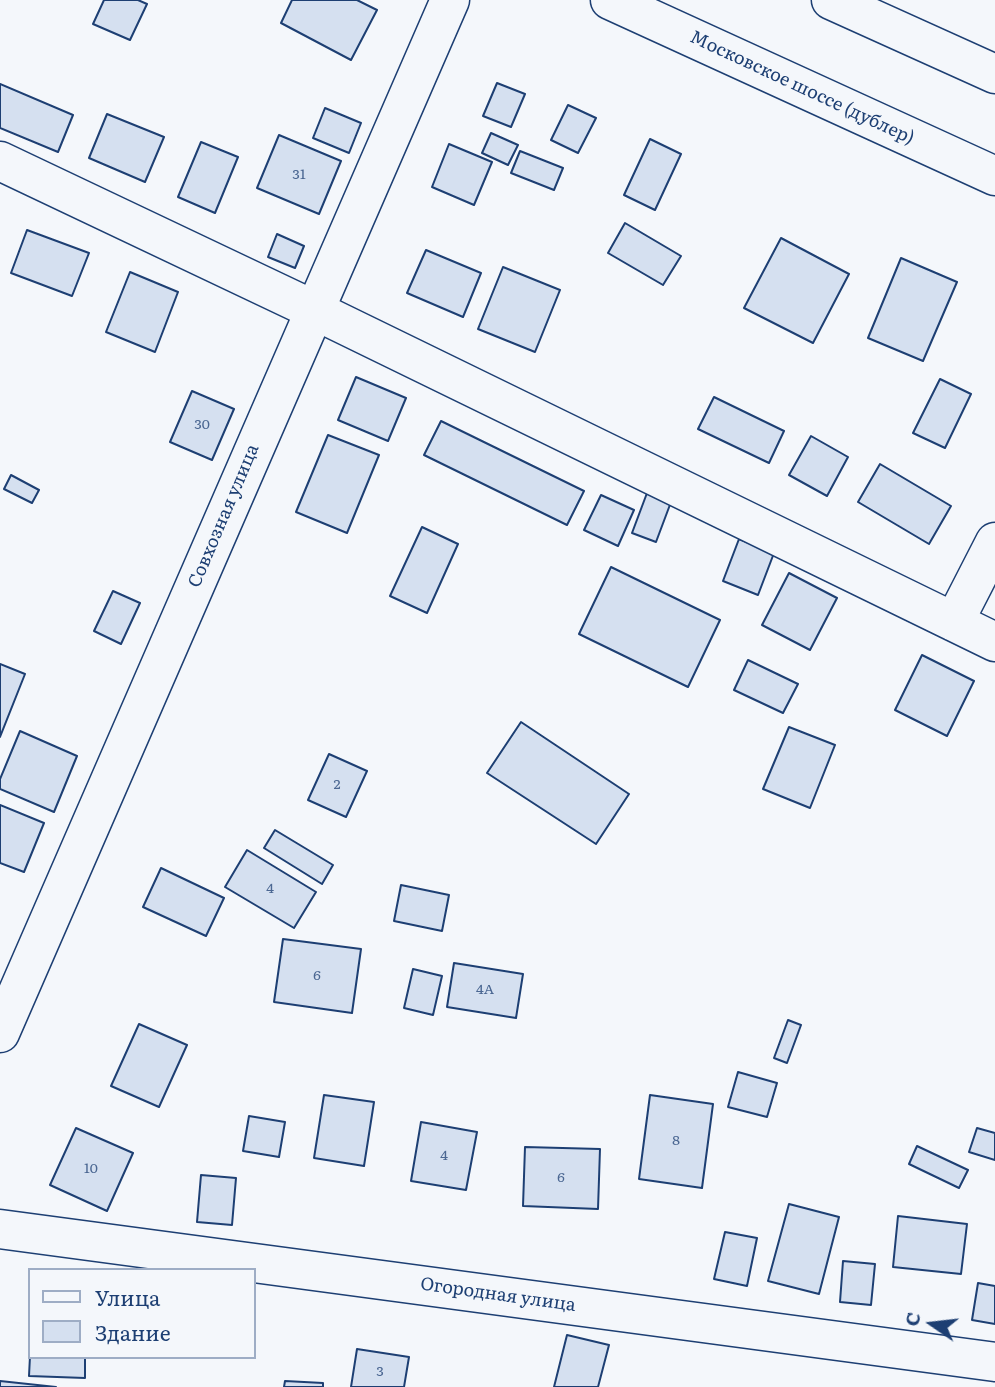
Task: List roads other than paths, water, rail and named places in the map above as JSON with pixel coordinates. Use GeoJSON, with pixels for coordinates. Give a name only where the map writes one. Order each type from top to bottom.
{"type":"FeatureCollection","features":[{"type":"Feature","properties":{"kind":"street","name":"Совхозная улица"},"geometry":{"type":"LineString","coordinates":[[0,1034],[450,0]]}},
{"type":"Feature","properties":{"kind":"street","name":"Московское шоссе (дублер)"},"geometry":{"type":"LineString","coordinates":[[610,0],[995,176]]}},
{"type":"Feature","properties":{"kind":"street"},"geometry":{"type":"LineString","coordinates":[[831,0],[995,74]]}},
{"type":"Feature","properties":{"kind":"street"},"geometry":{"type":"LineString","coordinates":[[0,161],[314,310],[995,642]]}},
{"type":"Feature","properties":{"kind":"street"},"geometry":{"type":"LineString","coordinates":[[954,622],[995,541]]}},
{"type":"Feature","properties":{"kind":"street","name":"Огородная улица"},"geometry":{"type":"LineString","coordinates":[[0,1229],[995,1362]]}}]}
